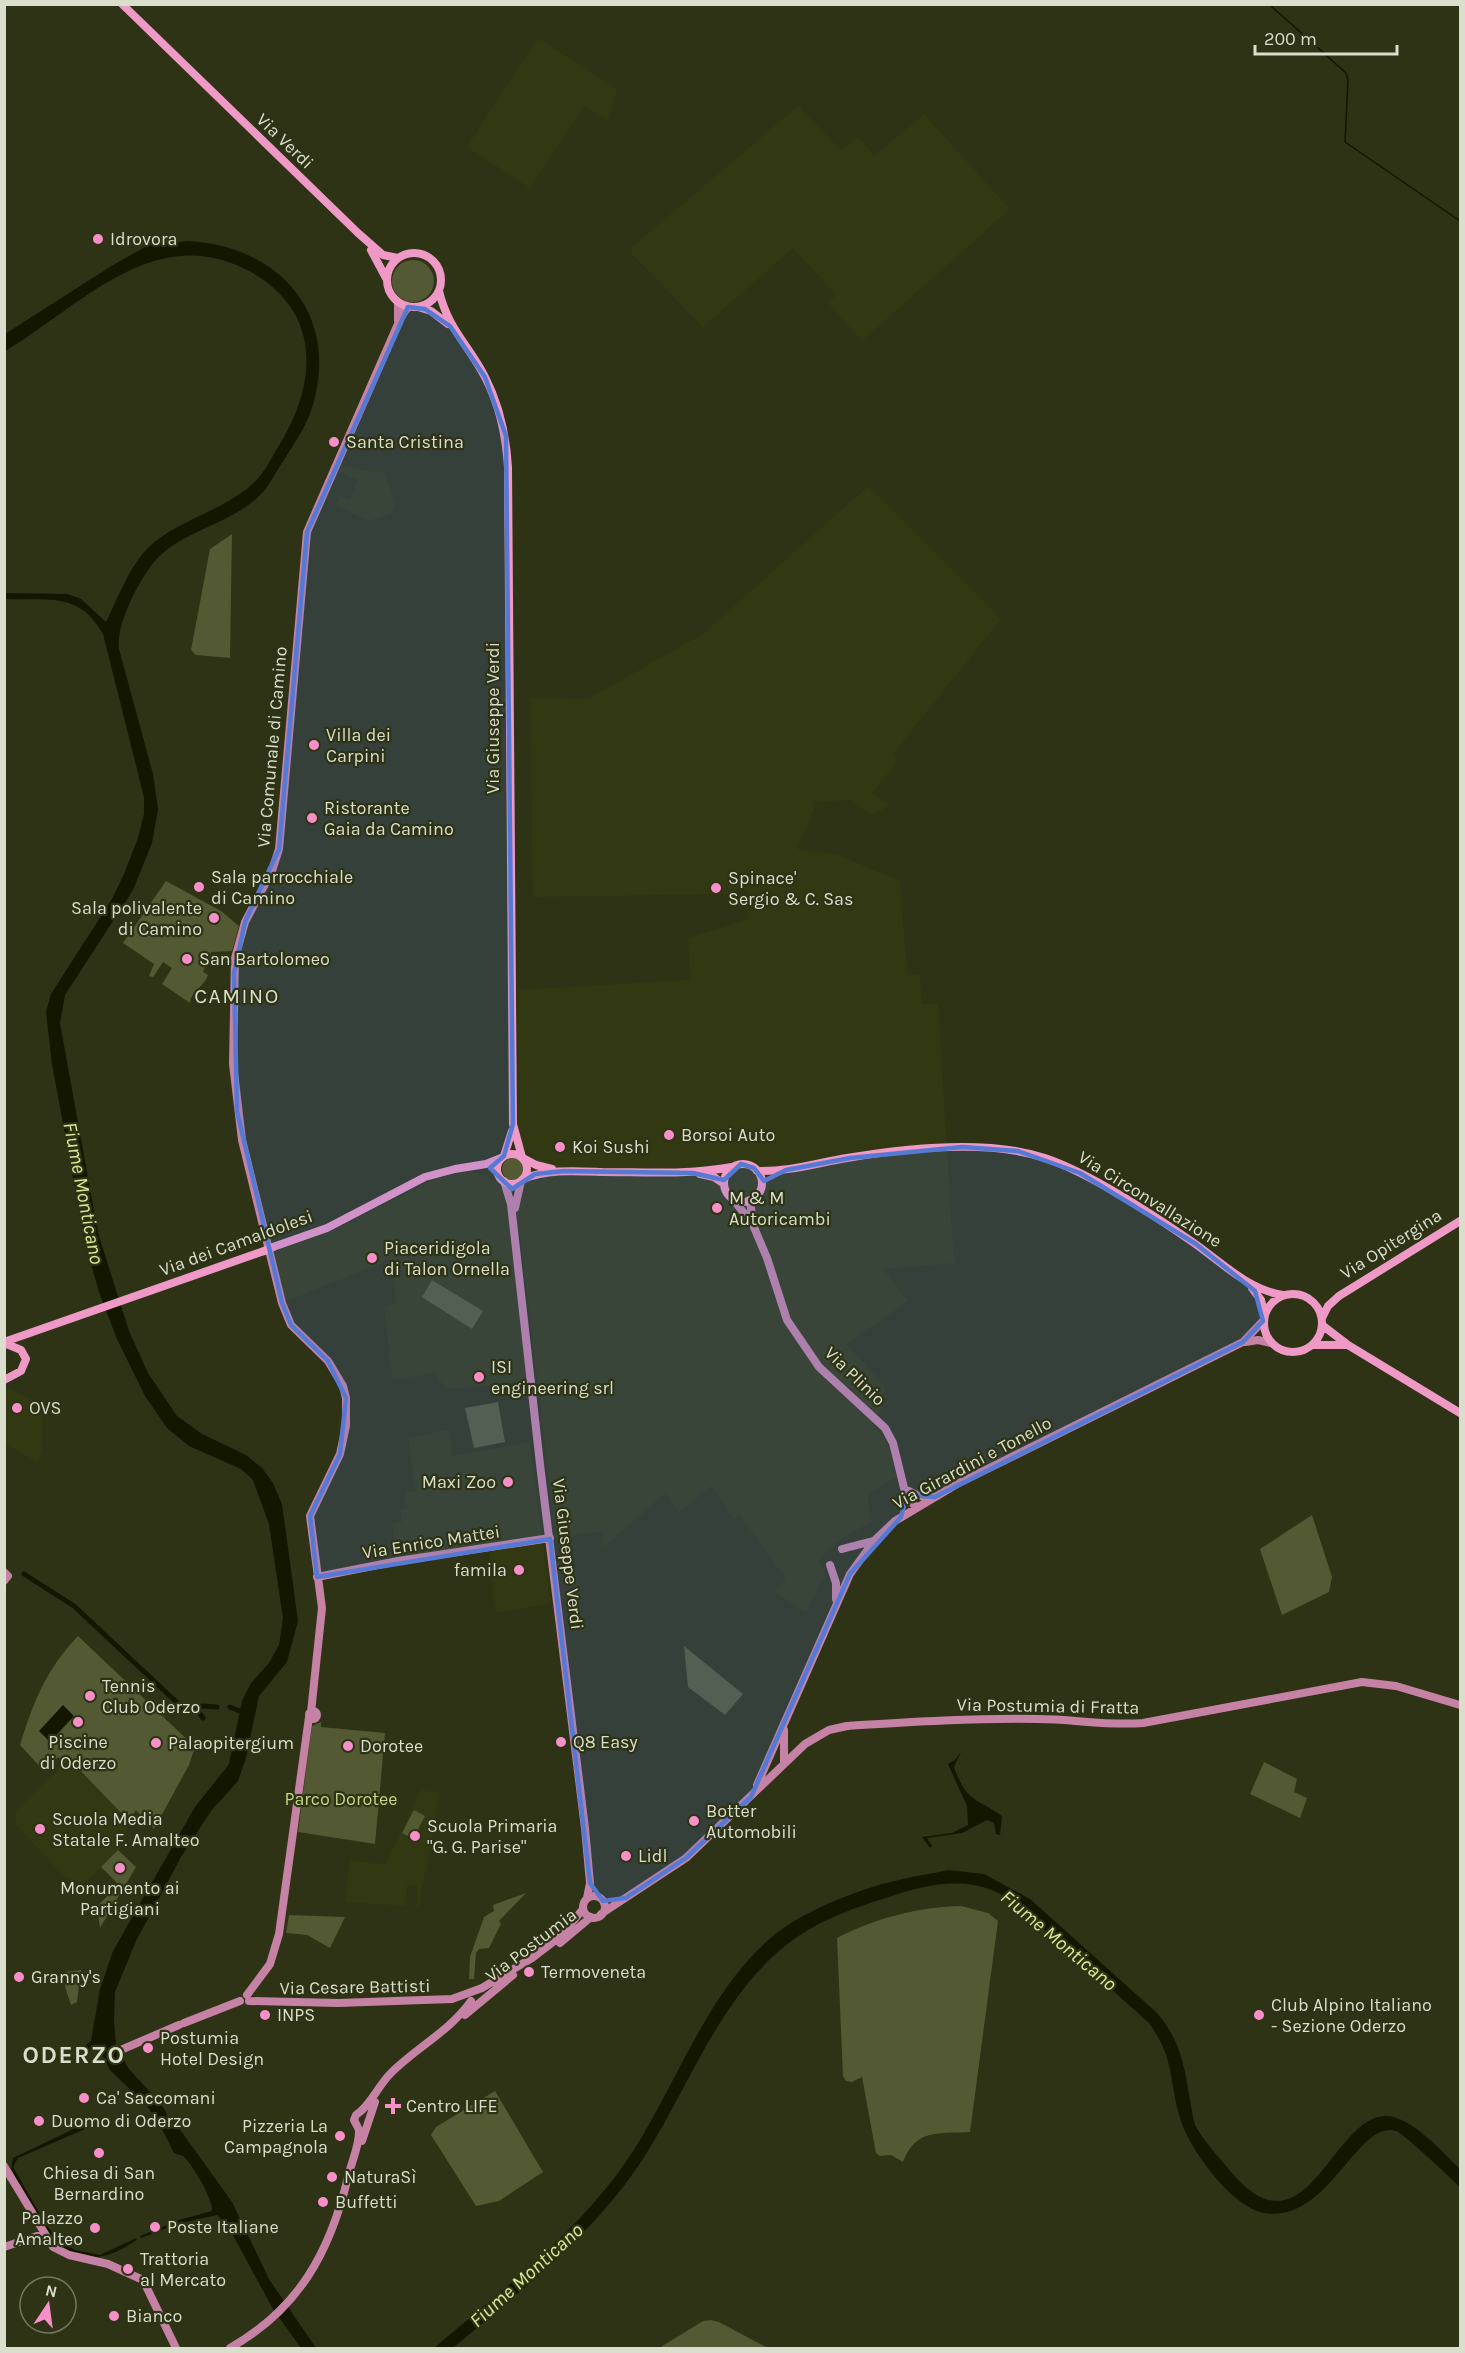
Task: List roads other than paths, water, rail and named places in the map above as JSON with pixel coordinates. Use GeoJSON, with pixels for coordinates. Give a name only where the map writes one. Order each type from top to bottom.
{"type":"FeatureCollection","features":[{"type":"Feature","properties":{"kind":"main road","name":"Via Verdi"},"geometry":{"type":"LineString","coordinates":[[122,4],[189,72],[358,233]]}},
{"type":"Feature","properties":{"kind":"main road"},"geometry":{"type":"LineString","coordinates":[[358,233],[383,255],[398,258],[413,253],[429,258],[439,270],[439,291],[450,326]]}},
{"type":"Feature","properties":{"kind":"main road"},"geometry":{"type":"LineString","coordinates":[[358,233],[376,257],[386,278],[389,292],[398,303],[431,311],[450,326]]}},
{"type":"Feature","properties":{"kind":"main road"},"geometry":{"type":"LineString","coordinates":[[386,278],[388,270],[398,258]]}},
{"type":"Feature","properties":{"kind":"main road"},"geometry":{"type":"LineString","coordinates":[[418,308],[426,305],[439,291]]}},
{"type":"Feature","properties":{"kind":"main road","name":"Via Comunale di Camino"},"geometry":{"type":"LineString","coordinates":[[397,325],[398,303]]}},
{"type":"Feature","properties":{"kind":"main road","name":"Via Comunale di Camino"},"geometry":{"type":"LineString","coordinates":[[245,1999],[270,1964],[279,1934],[308,1727],[312,1713],[322,1614],[310,1516],[340,1455],[346,1426],[346,1398],[328,1361],[291,1325],[282,1303],[255,1199],[237,1111],[233,1064],[234,973],[245,922],[272,871],[279,849],[307,532],[397,325],[408,307]]}},
{"type":"Feature","properties":{"kind":"main road","name":"Via Giuseppe Verdi"},"geometry":{"type":"LineString","coordinates":[[450,326],[471,354],[499,406],[506,436],[513,1124],[522,1158]]}},
{"type":"Feature","properties":{"kind":"main road","name":"Via Giuseppe Verdi"},"geometry":{"type":"LineString","coordinates":[[502,1157],[513,1124]]}},
{"type":"Feature","properties":{"kind":"main road","name":"Via Circonvallazione"},"geometry":{"type":"LineString","coordinates":[[758,1171],[786,1170],[850,1158],[962,1147],[993,1147],[1031,1154],[1057,1162],[1092,1180],[1184,1236],[1243,1279],[1263,1291],[1283,1295]]}},
{"type":"Feature","properties":{"kind":"main road"},"geometry":{"type":"LineString","coordinates":[[502,1179],[497,1166],[502,1157],[513,1154],[542,1167],[564,1171]]}},
{"type":"Feature","properties":{"kind":"main road","name":"Via dei Camaldolesi"},"geometry":{"type":"LineString","coordinates":[[4,1343],[327,1228],[425,1178],[455,1168],[473,1167],[502,1157]]}},
{"type":"Feature","properties":{"kind":"main road"},"geometry":{"type":"LineString","coordinates":[[522,1158],[527,1171],[522,1180]]}},
{"type":"Feature","properties":{"kind":"main road"},"geometry":{"type":"LineString","coordinates":[[473,1167],[513,1184],[535,1174],[564,1171],[693,1173],[746,1164],[758,1171],[761,1186],[750,1200],[740,1201],[731,1197],[724,1184],[714,1177],[693,1173]]}},
{"type":"Feature","properties":{"kind":"main road"},"geometry":{"type":"LineString","coordinates":[[724,1184],[732,1167]]}},
{"type":"Feature","properties":{"kind":"main road","name":"Via Circonvallazione"},"geometry":{"type":"LineString","coordinates":[[761,1186],[786,1170]]}},
{"type":"Feature","properties":{"kind":"main road","name":"Via Giuseppe Verdi"},"geometry":{"type":"LineString","coordinates":[[502,1179],[511,1200],[590,1883],[587,1898]]}},
{"type":"Feature","properties":{"kind":"main road","name":"Via Giuseppe Verdi"},"geometry":{"type":"LineString","coordinates":[[514,1230],[516,1195],[522,1180]]}},
{"type":"Feature","properties":{"kind":"main road","name":"Via Plinio"},"geometry":{"type":"LineString","coordinates":[[731,1197],[753,1225],[767,1258],[781,1308],[794,1332],[809,1355],[831,1380],[885,1428],[893,1443],[906,1491],[916,1507]]}},
{"type":"Feature","properties":{"kind":"main road","name":"Via Plinio"},"geometry":{"type":"LineString","coordinates":[[750,1200],[753,1225]]}},
{"type":"Feature","properties":{"kind":"main road","name":"Via Opitergina"},"geometry":{"type":"LineString","coordinates":[[1322,1322],[1328,1306],[1339,1296],[1461,1221]]}},
{"type":"Feature","properties":{"kind":"main road","name":"Via Circonvallazione"},"geometry":{"type":"LineString","coordinates":[[1243,1279],[1258,1295],[1264,1318]]}},
{"type":"Feature","properties":{"kind":"main road"},"geometry":{"type":"LineString","coordinates":[[1322,1322],[1312,1345],[1305,1350],[1287,1352],[1271,1343],[1266,1337],[1264,1318],[1272,1302],[1283,1295],[1302,1295],[1310,1299],[1322,1322],[1348,1345],[1461,1413]]}},
{"type":"Feature","properties":{"kind":"main road","name":"Via Opitergina"},"geometry":{"type":"LineString","coordinates":[[1310,1299],[1323,1301],[1339,1296]]}},
{"type":"Feature","properties":{"kind":"main road","name":"Via Girardini e Tonello"},"geometry":{"type":"LineString","coordinates":[[1244,1342],[1264,1318]]}},
{"type":"Feature","properties":{"kind":"main road","name":"Via Girardini e Tonello"},"geometry":{"type":"LineString","coordinates":[[751,1797],[784,1728],[836,1604],[857,1563],[874,1541],[901,1517],[935,1497],[1244,1342],[1258,1340],[1271,1343]]}},
{"type":"Feature","properties":{"kind":"main road"},"geometry":{"type":"LineString","coordinates":[[4,1343],[21,1350],[26,1359],[21,1371],[4,1380]]}},
{"type":"Feature","properties":{"kind":"main road"},"geometry":{"type":"LineString","coordinates":[[1312,1345],[1348,1345]]}},
{"type":"Feature","properties":{"kind":"main road"},"geometry":{"type":"LineString","coordinates":[[901,1517],[906,1506],[906,1491],[919,1496],[935,1497]]}},
{"type":"Feature","properties":{"kind":"main road","name":"Via Enrico Mattei"},"geometry":{"type":"LineString","coordinates":[[317,1577],[398,1561],[550,1539]]}},
{"type":"Feature","properties":{"kind":"main road"},"geometry":{"type":"LineString","coordinates":[[843,1549],[874,1541]]}},
{"type":"Feature","properties":{"kind":"main road"},"geometry":{"type":"LineString","coordinates":[[830,1566],[837,1587],[836,1604]]}},
{"type":"Feature","properties":{"kind":"main road"},"geometry":{"type":"LineString","coordinates":[[4,1572],[8,1578],[4,1581]]}},
{"type":"Feature","properties":{"kind":"main road","name":"Via Postumia di Fratta"},"geometry":{"type":"LineString","coordinates":[[601,1914],[686,1858],[805,1744],[829,1730],[848,1726],[970,1718],[1054,1719],[1115,1724],[1143,1723],[1362,1682],[1396,1686],[1461,1705]]}},
{"type":"Feature","properties":{"kind":"main road","name":"Via Girardini e Tonello"},"geometry":{"type":"LineString","coordinates":[[784,1728],[784,1764]]}},
{"type":"Feature","properties":{"kind":"main road"},"geometry":{"type":"LineString","coordinates":[[785,1737],[791,1744],[805,1744]]}},
{"type":"Feature","properties":{"kind":"main road"},"geometry":{"type":"LineString","coordinates":[[774,1750],[774,1759],[784,1764]]}},
{"type":"Feature","properties":{"kind":"main road","name":"Via Giuseppe Verdi"},"geometry":{"type":"LineString","coordinates":[[590,1883],[600,1898]]}},
{"type":"Feature","properties":{"kind":"main road","name":"Via Postumia"},"geometry":{"type":"LineString","coordinates":[[230,2349],[271,2319],[312,2273],[325,2248],[346,2187],[366,2115],[377,2097],[414,2055],[460,2016],[474,1997],[562,1935],[583,1909],[587,1898],[600,1898],[604,1908],[601,1914],[591,1917],[488,1996],[481,2004],[474,1997]]}},
{"type":"Feature","properties":{"kind":"main road"},"geometry":{"type":"LineString","coordinates":[[600,1898],[626,1898]]}},
{"type":"Feature","properties":{"kind":"main road","name":"Via Postumia"},"geometry":{"type":"LineString","coordinates":[[583,1909],[591,1917]]}},
{"type":"Feature","properties":{"kind":"main road","name":"Via Postumia"},"geometry":{"type":"LineString","coordinates":[[474,1997],[487,1991],[488,1996]]}},
{"type":"Feature","properties":{"kind":"main road","name":"Via Cesare Battisti"},"geometry":{"type":"LineString","coordinates":[[123,2049],[245,1999],[439,2001],[460,1996],[474,1997]]}},
{"type":"Feature","properties":{"kind":"main road","name":"Via Postumia"},"geometry":{"type":"LineString","coordinates":[[362,2127],[354,2117],[366,2115]]}},
{"type":"Feature","properties":{"kind":"main road"},"geometry":{"type":"LineString","coordinates":[[4,2166],[43,2234],[53,2247],[69,2255],[108,2264],[141,2278],[154,2298],[176,2349]]}},
{"type":"Feature","properties":{"kind":"main road"},"geometry":{"type":"LineString","coordinates":[[4,2247],[43,2234]]}},
{"type":"Feature","properties":{"kind":"water","name":"Fiume Monticano"},"geometry":{"type":"Polygon","coordinates":[[[188,241],[221,246],[250,256],[275,272],[295,292],[310,316],[318,343],[319,374],[312,408],[306,422],[264,490],[236,513],[191,535],[165,551],[148,570],[129,604],[121,628],[119,649],[153,774],[158,809],[152,843],[133,890],[65,995],[60,1023],[98,1233],[129,1331],[148,1373],[177,1416],[202,1434],[246,1455],[262,1468],[273,1483],[282,1504],[298,1621],[287,1662],[259,1696],[246,1758],[238,1781],[211,1811],[181,1857],[136,1941],[115,1992],[114,2020],[116,2047],[129,2069],[160,2103],[166,2112],[169,2127],[176,2124],[232,2202],[269,2279],[316,2348],[301,2348],[273,2309],[228,2226],[217,2215],[181,2223],[141,2238],[140,2236],[179,2220],[212,2211],[210,2199],[192,2166],[183,2156],[174,2153],[157,2119],[145,2104],[110,2070],[101,2053],[94,2050],[84,2052],[82,2048],[91,2041],[100,1989],[113,1951],[195,1807],[229,1764],[242,1701],[251,1683],[269,1663],[279,1645],[283,1618],[269,1524],[253,1480],[241,1469],[189,1446],[167,1428],[145,1396],[117,1339],[100,1295],[85,1243],[52,1064],[46,1012],[51,994],[112,899],[124,874],[138,838],[144,814],[144,797],[103,634],[94,620],[73,605],[61,601],[5,599],[5,593],[67,594],[81,599],[106,622],[130,573],[148,548],[171,531],[237,496],[262,474],[291,423],[300,399],[306,375],[306,352],[301,329],[291,308],[274,289],[251,272],[216,258],[183,256],[151,262],[121,275],[91,292],[5,351],[5,334],[147,246],[188,241]]]}},
{"type":"Feature","properties":{"kind":"water"},"geometry":{"type":"Polygon","coordinates":[[[63,1705],[74,1716],[50,1742],[39,1731],[63,1705]]]}},
{"type":"Feature","properties":{"kind":"water"},"geometry":{"type":"Polygon","coordinates":[[[961,1752],[954,1767],[959,1779],[973,1798],[1002,1816],[1000,1835],[996,1834],[994,1823],[987,1820],[962,1833],[927,1838],[932,1846],[930,1848],[922,1837],[952,1833],[968,1825],[967,1806],[948,1764],[961,1752]]]}},
{"type":"Feature","properties":{"kind":"water","name":"Fiume Monticano"},"geometry":{"type":"Polygon","coordinates":[[[948,1870],[984,1874],[1030,1899],[1156,2012],[1174,2038],[1179,2051],[1195,2125],[1231,2172],[1257,2195],[1280,2201],[1299,2193],[1317,2177],[1350,2137],[1368,2122],[1387,2116],[1407,2122],[1445,2154],[1460,2169],[1460,2187],[1396,2131],[1382,2132],[1368,2140],[1324,2189],[1307,2203],[1287,2212],[1264,2213],[1252,2209],[1226,2189],[1214,2176],[1186,2133],[1177,2107],[1164,2048],[1149,2023],[1009,1899],[979,1886],[940,1884],[902,1893],[830,1919],[807,1930],[768,1961],[721,2021],[645,2156],[604,2210],[542,2272],[453,2348],[434,2348],[555,2244],[598,2198],[639,2141],[720,1997],[745,1964],[772,1937],[805,1915],[853,1894],[878,1885],[948,1870]]]}},
{"type":"Feature","properties":{"kind":"water"},"geometry":{"type":"Polygon","coordinates":[[[84,2124],[85,2129],[18,2158],[13,2167],[46,2225],[62,2243],[75,2250],[100,2255],[136,2238],[137,2240],[121,2250],[103,2256],[85,2257],[70,2252],[57,2243],[35,2215],[11,2169],[13,2158],[84,2124]]]}},
{"type":"Feature","properties":{"kind":"waterway"},"geometry":{"type":"LineString","coordinates":[[1269,4],[1346,73],[1348,80],[1345,142],[1460,221]]}},
{"type":"Feature","properties":{"kind":"waterway"},"geometry":{"type":"LineString","coordinates":[[24,1574],[74,1606],[187,1712],[195,1711],[202,1706],[217,1707]]}},
{"type":"Feature","properties":{"kind":"waterway"},"geometry":{"type":"LineString","coordinates":[[230,1707],[245,1713]]}},
{"type":"Feature","properties":{"kind":"waterway"},"geometry":{"type":"LineString","coordinates":[[197,1710],[203,1718]]}},
{"type":"Feature","properties":{"kind":"place","name":"Idrovora"},"geometry":{"type":"Point","coordinates":[98,239]}},
{"type":"Feature","properties":{"kind":"place","name":"Santa Cristina"},"geometry":{"type":"Point","coordinates":[334,442]}},
{"type":"Feature","properties":{"kind":"place","name":"Villa dei Carpini"},"geometry":{"type":"Point","coordinates":[314,745]}},
{"type":"Feature","properties":{"kind":"place","name":"Ristorante Gaia da Camino"},"geometry":{"type":"Point","coordinates":[312,818]}},
{"type":"Feature","properties":{"kind":"place","name":"Sala parrocchiale di Camino"},"geometry":{"type":"Point","coordinates":[199,887]}},
{"type":"Feature","properties":{"kind":"place","name":"Spinace' Sergio & C. Sas"},"geometry":{"type":"Point","coordinates":[716,888]}},
{"type":"Feature","properties":{"kind":"place","name":"Sala polivalente di Camino"},"geometry":{"type":"Point","coordinates":[214,918]}},
{"type":"Feature","properties":{"kind":"place","name":"San Bartolomeo"},"geometry":{"type":"Point","coordinates":[187,959]}},
{"type":"Feature","properties":{"kind":"place","name":"Borsoi Auto"},"geometry":{"type":"Point","coordinates":[669,1135]}},
{"type":"Feature","properties":{"kind":"place","name":"Koi Sushi"},"geometry":{"type":"Point","coordinates":[560,1147]}},
{"type":"Feature","properties":{"kind":"place","name":"M & M Autoricambi"},"geometry":{"type":"Point","coordinates":[717,1208]}},
{"type":"Feature","properties":{"kind":"place","name":"Piaceridigola di Talon Ornella"},"geometry":{"type":"Point","coordinates":[372,1258]}},
{"type":"Feature","properties":{"kind":"place","name":"ISI engineering srl"},"geometry":{"type":"Point","coordinates":[479,1377]}},
{"type":"Feature","properties":{"kind":"place","name":"OVS"},"geometry":{"type":"Point","coordinates":[17,1408]}},
{"type":"Feature","properties":{"kind":"place","name":"Maxi Zoo"},"geometry":{"type":"Point","coordinates":[508,1482]}},
{"type":"Feature","properties":{"kind":"place","name":"famila"},"geometry":{"type":"Point","coordinates":[519,1570]}},
{"type":"Feature","properties":{"kind":"place","name":"Tennis Club Oderzo"},"geometry":{"type":"Point","coordinates":[90,1696]}},
{"type":"Feature","properties":{"kind":"place","name":"Piscine di Oderzo"},"geometry":{"type":"Point","coordinates":[78,1722]}},
{"type":"Feature","properties":{"kind":"place","name":"Q8 Easy"},"geometry":{"type":"Point","coordinates":[561,1742]}},
{"type":"Feature","properties":{"kind":"place","name":"Palaopitergium"},"geometry":{"type":"Point","coordinates":[156,1743]}},
{"type":"Feature","properties":{"kind":"place","name":"Dorotee"},"geometry":{"type":"Point","coordinates":[348,1746]}},
{"type":"Feature","properties":{"kind":"place","name":"Botter Automobili"},"geometry":{"type":"Point","coordinates":[694,1821]}},
{"type":"Feature","properties":{"kind":"place","name":"Scuola Media Statale F. Amalteo"},"geometry":{"type":"Point","coordinates":[40,1829]}},
{"type":"Feature","properties":{"kind":"place","name":"Scuola Primaria \"G. G. Parise\""},"geometry":{"type":"Point","coordinates":[415,1836]}},
{"type":"Feature","properties":{"kind":"place","name":"Lidl"},"geometry":{"type":"Point","coordinates":[626,1856]}},
{"type":"Feature","properties":{"kind":"place","name":"Monumento ai Partigiani"},"geometry":{"type":"Point","coordinates":[120,1868]}},
{"type":"Feature","properties":{"kind":"place","name":"Termoveneta"},"geometry":{"type":"Point","coordinates":[529,1972]}},
{"type":"Feature","properties":{"kind":"place","name":"Granny's"},"geometry":{"type":"Point","coordinates":[19,1977]}},
{"type":"Feature","properties":{"kind":"place","name":"INPS"},"geometry":{"type":"Point","coordinates":[265,2015]}},
{"type":"Feature","properties":{"kind":"place","name":"Club Alpino Italiano - Sezione Oderzo"},"geometry":{"type":"Point","coordinates":[1259,2015]}},
{"type":"Feature","properties":{"kind":"place","name":"Postumia Hotel Design"},"geometry":{"type":"Point","coordinates":[148,2048]}},
{"type":"Feature","properties":{"kind":"place","name":"Ca' Saccomani"},"geometry":{"type":"Point","coordinates":[84,2098]}},
{"type":"Feature","properties":{"kind":"place","name":"Centro LIFE"},"geometry":{"type":"Point","coordinates":[393,2106]}},
{"type":"Feature","properties":{"kind":"place","name":"Duomo di Oderzo"},"geometry":{"type":"Point","coordinates":[39,2121]}},
{"type":"Feature","properties":{"kind":"place","name":"Pizzeria La Campagnola"},"geometry":{"type":"Point","coordinates":[340,2136]}},
{"type":"Feature","properties":{"kind":"place","name":"Chiesa di San Bernardino"},"geometry":{"type":"Point","coordinates":[99,2153]}},
{"type":"Feature","properties":{"kind":"place","name":"NaturaSì"},"geometry":{"type":"Point","coordinates":[332,2177]}},
{"type":"Feature","properties":{"kind":"place","name":"Buffetti"},"geometry":{"type":"Point","coordinates":[323,2202]}},
{"type":"Feature","properties":{"kind":"place","name":"Poste Italiane"},"geometry":{"type":"Point","coordinates":[155,2227]}},
{"type":"Feature","properties":{"kind":"place","name":"Palazzo Amalteo"},"geometry":{"type":"Point","coordinates":[95,2228]}},
{"type":"Feature","properties":{"kind":"place","name":"Trattoria al Mercato"},"geometry":{"type":"Point","coordinates":[128,2269]}},
{"type":"Feature","properties":{"kind":"place","name":"Bianco"},"geometry":{"type":"Point","coordinates":[114,2316]}},
{"type":"Feature","properties":{"kind":"district","name":"CAMINO"},"geometry":{"type":"Point","coordinates":[237,996]}},
{"type":"Feature","properties":{"kind":"district","name":"ODERZO"},"geometry":{"type":"Point","coordinates":[74,2055]}},
{"type":"Feature","properties":{"kind":"park label","name":"Parco Dorotee"},"geometry":{"type":"Point","coordinates":[341,1799]}}]}
